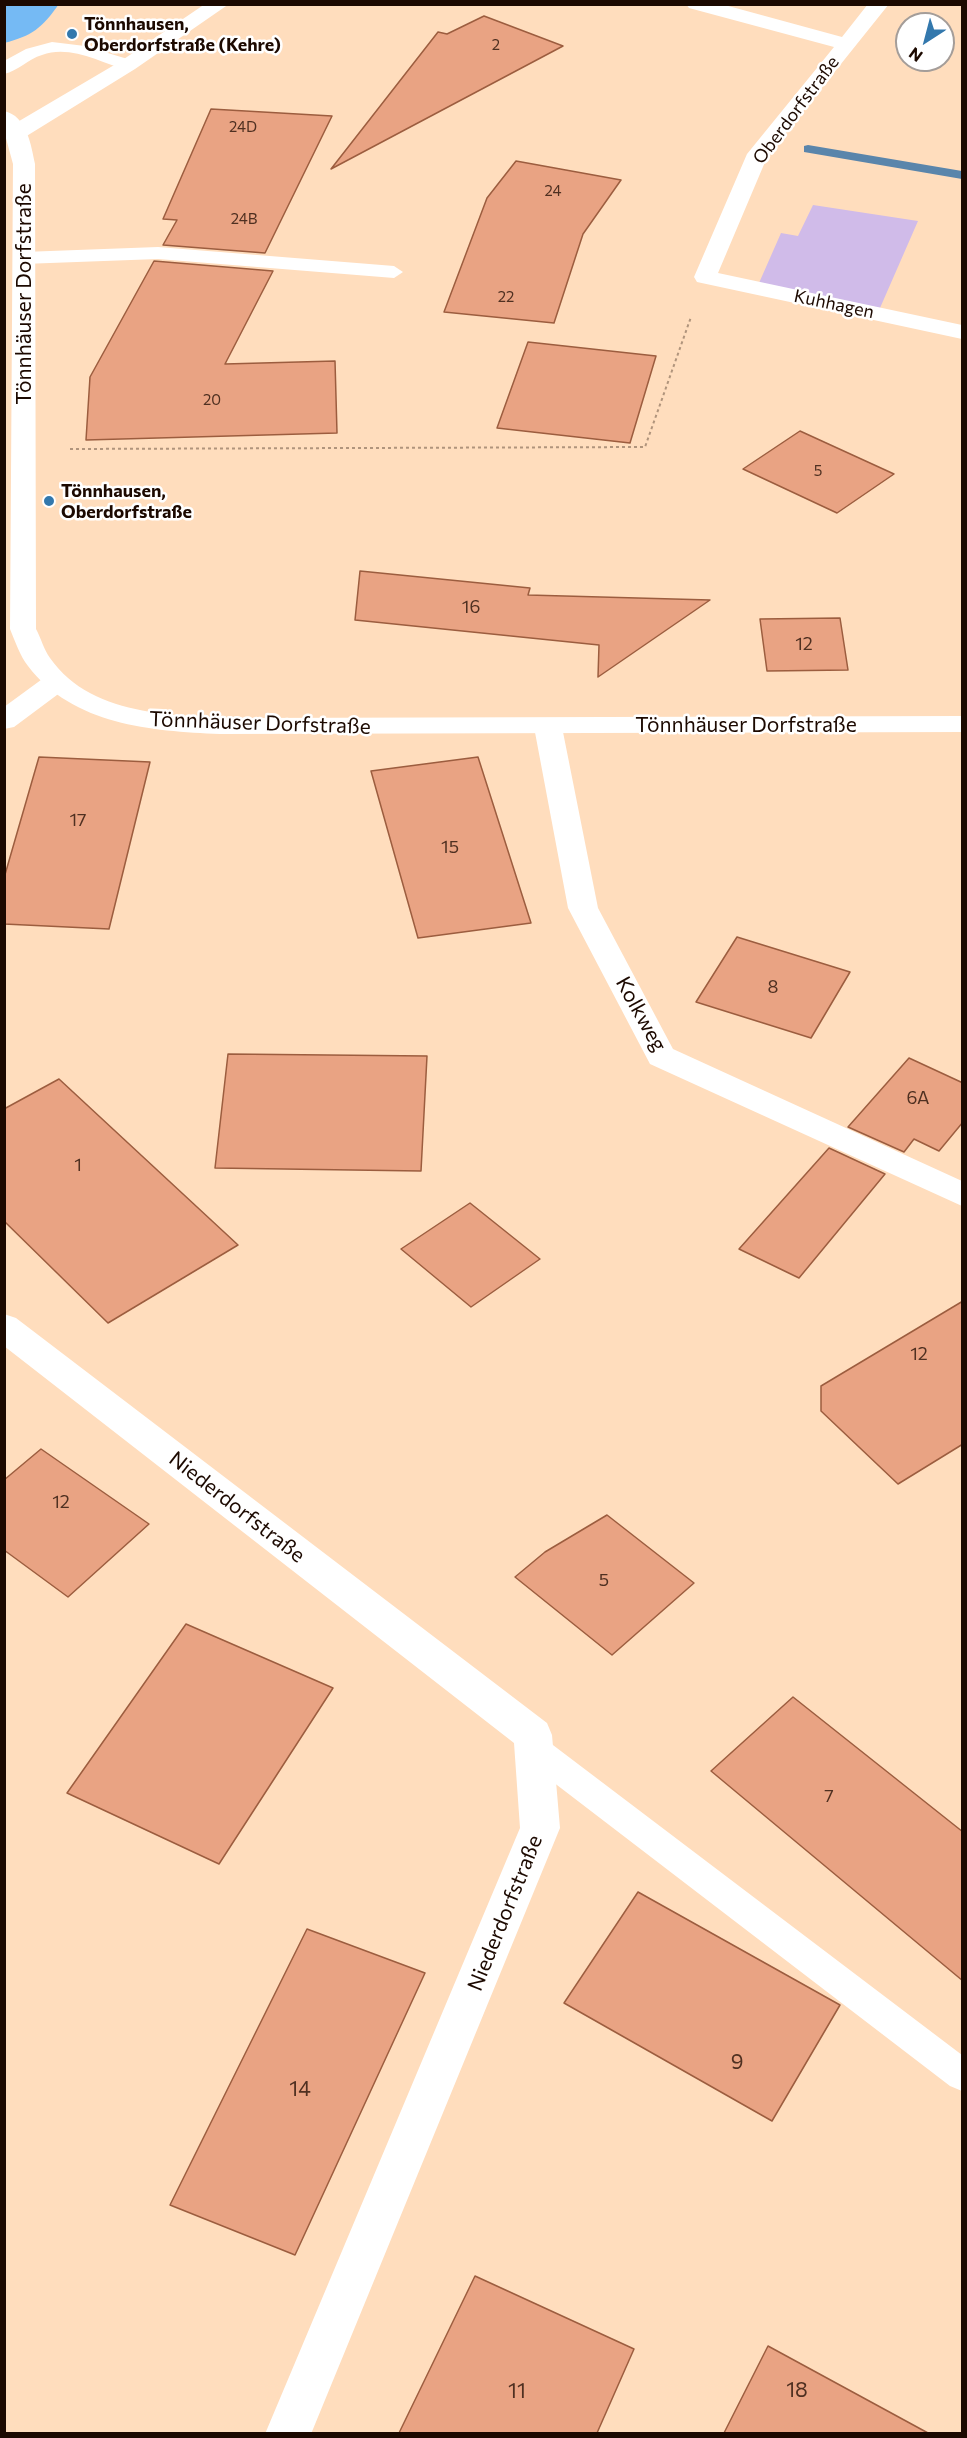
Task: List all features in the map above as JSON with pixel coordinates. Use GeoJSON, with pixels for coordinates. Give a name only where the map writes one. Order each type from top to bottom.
{"type":"FeatureCollection","features":[{"type":"Feature","properties":{"kind":"street"},"geometry":{"type":"LineString","coordinates":[[11,124],[128,65],[219,4]]}},
{"type":"Feature","properties":{"kind":"street","name":"Oberdorfstraße"},"geometry":{"type":"LineString","coordinates":[[696,4],[846,44]]}},
{"type":"Feature","properties":{"kind":"street","name":"Oberdorfstraße"},"geometry":{"type":"LineString","coordinates":[[705,277],[758,154],[879,4]]}},
{"type":"Feature","properties":{"kind":"street","name":"Tönnhäuser Dorfstraße"},"geometry":{"type":"LineString","coordinates":[[11,124],[24,164],[23,629],[29,650],[55,683],[69,693],[114,713],[165,723],[252,727],[963,724]]}},
{"type":"Feature","properties":{"kind":"street","name":"Kuhhagen"},"geometry":{"type":"LineString","coordinates":[[705,277],[963,332]]}},
{"type":"Feature","properties":{"kind":"street"},"geometry":{"type":"LineString","coordinates":[[4,721],[55,683]]}},
{"type":"Feature","properties":{"kind":"street","name":"Kolkweg"},"geometry":{"type":"LineString","coordinates":[[548,727],[583,908],[661,1056],[963,1194]]}},
{"type":"Feature","properties":{"kind":"street","name":"Niederdorfstraße"},"geometry":{"type":"LineString","coordinates":[[4,1327],[532,1735],[540,1828],[288,2433]]}},
{"type":"Feature","properties":{"kind":"lane"},"geometry":{"type":"LineString","coordinates":[[4,69],[36,51],[52,47],[93,54],[128,65]]}},
{"type":"Feature","properties":{"kind":"lane"},"geometry":{"type":"LineString","coordinates":[[23,258],[158,253],[394,272]]}},
{"type":"Feature","properties":{"kind":"lane"},"geometry":{"type":"LineString","coordinates":[[534,1749],[963,2075]]}},
{"type":"Feature","properties":{"kind":"path"},"geometry":{"type":"LineString","coordinates":[[23,449],[645,447],[705,277]]}},
{"type":"Feature","properties":{"kind":"shaded area"},"geometry":{"type":"Polygon","coordinates":[[[813,205],[918,221],[880,308],[759,283],[781,233],[798,236],[813,205]]]}},
{"type":"Feature","properties":{"kind":"building"},"geometry":{"type":"Polygon","coordinates":[[[484,16],[563,46],[331,169],[438,32],[447,34],[484,16]]]}},
{"type":"Feature","properties":{"kind":"building"},"geometry":{"type":"Polygon","coordinates":[[[211,109],[332,116],[265,253],[163,245],[177,220],[163,219],[211,109]]]}},
{"type":"Feature","properties":{"kind":"building"},"geometry":{"type":"Polygon","coordinates":[[[516,161],[621,180],[583,234],[554,323],[444,312],[487,198],[516,161]]]}},
{"type":"Feature","properties":{"kind":"building"},"geometry":{"type":"Polygon","coordinates":[[[154,261],[273,271],[225,364],[335,361],[337,433],[86,440],[90,377],[154,261]]]}},
{"type":"Feature","properties":{"kind":"building"},"geometry":{"type":"Polygon","coordinates":[[[528,342],[656,356],[630,443],[497,428],[528,342]]]}},
{"type":"Feature","properties":{"kind":"building"},"geometry":{"type":"Polygon","coordinates":[[[800,431],[894,474],[837,513],[743,469],[800,431]]]}},
{"type":"Feature","properties":{"kind":"building"},"geometry":{"type":"Polygon","coordinates":[[[360,571],[530,588],[528,595],[710,600],[598,677],[599,645],[355,620],[360,571]]]}},
{"type":"Feature","properties":{"kind":"building"},"geometry":{"type":"Polygon","coordinates":[[[840,618],[848,670],[767,671],[760,619],[840,618]]]}},
{"type":"Feature","properties":{"kind":"building"},"geometry":{"type":"Polygon","coordinates":[[[39,757],[150,762],[109,929],[4,924],[4,878],[39,757]]]}},
{"type":"Feature","properties":{"kind":"building"},"geometry":{"type":"Polygon","coordinates":[[[478,757],[531,923],[418,938],[371,771],[478,757]]]}},
{"type":"Feature","properties":{"kind":"building"},"geometry":{"type":"Polygon","coordinates":[[[737,937],[850,972],[811,1038],[696,1002],[737,937]]]}},
{"type":"Feature","properties":{"kind":"building"},"geometry":{"type":"Polygon","coordinates":[[[228,1054],[427,1056],[421,1171],[215,1168],[228,1054]]]}},
{"type":"Feature","properties":{"kind":"building"},"geometry":{"type":"Polygon","coordinates":[[[909,1058],[963,1083],[963,1122],[939,1151],[914,1139],[904,1152],[848,1127],[909,1058]]]}},
{"type":"Feature","properties":{"kind":"building"},"geometry":{"type":"Polygon","coordinates":[[[59,1079],[238,1245],[108,1323],[4,1221],[4,1109],[59,1079]]]}},
{"type":"Feature","properties":{"kind":"building"},"geometry":{"type":"Polygon","coordinates":[[[829,1148],[885,1174],[799,1278],[739,1249],[829,1148]]]}},
{"type":"Feature","properties":{"kind":"building"},"geometry":{"type":"Polygon","coordinates":[[[470,1203],[540,1259],[471,1307],[401,1249],[470,1203]]]}},
{"type":"Feature","properties":{"kind":"building"},"geometry":{"type":"Polygon","coordinates":[[[963,1301],[963,1444],[898,1484],[821,1411],[821,1386],[963,1301]]]}},
{"type":"Feature","properties":{"kind":"building"},"geometry":{"type":"Polygon","coordinates":[[[41,1449],[149,1524],[68,1597],[4,1550],[4,1480],[41,1449]]]}},
{"type":"Feature","properties":{"kind":"building"},"geometry":{"type":"Polygon","coordinates":[[[607,1515],[694,1583],[612,1655],[515,1577],[545,1552],[607,1515]]]}},
{"type":"Feature","properties":{"kind":"building"},"geometry":{"type":"Polygon","coordinates":[[[186,1624],[333,1688],[219,1864],[67,1793],[186,1624]]]}},
{"type":"Feature","properties":{"kind":"building"},"geometry":{"type":"Polygon","coordinates":[[[793,1697],[963,1832],[963,1981],[711,1771],[793,1697]]]}},
{"type":"Feature","properties":{"kind":"building"},"geometry":{"type":"Polygon","coordinates":[[[638,1892],[840,2005],[772,2121],[564,2003],[638,1892]]]}},
{"type":"Feature","properties":{"kind":"building"},"geometry":{"type":"Polygon","coordinates":[[[307,1929],[425,1973],[295,2255],[170,2205],[307,1929]]]}},
{"type":"Feature","properties":{"kind":"building"},"geometry":{"type":"Polygon","coordinates":[[[475,2276],[634,2349],[597,2433],[399,2433],[475,2276]]]}},
{"type":"Feature","properties":{"kind":"building"},"geometry":{"type":"Polygon","coordinates":[[[768,2346],[928,2433],[724,2433],[768,2346]]]}},
{"type":"Feature","properties":{"kind":"waterway"},"geometry":{"type":"LineString","coordinates":[[4,21],[23,4]]}},
{"type":"Feature","properties":{"kind":"waterway"},"geometry":{"type":"LineString","coordinates":[[808,149],[962,175]]}},
{"type":"Feature","properties":{"kind":"place","name":"Tönnhausen, Oberdorfstraße (Kehre)"},"geometry":{"type":"Point","coordinates":[72,34]}},
{"type":"Feature","properties":{"kind":"place","name":"Tönnhausen, Oberdorfstraße"},"geometry":{"type":"Point","coordinates":[49,501]}}]}
